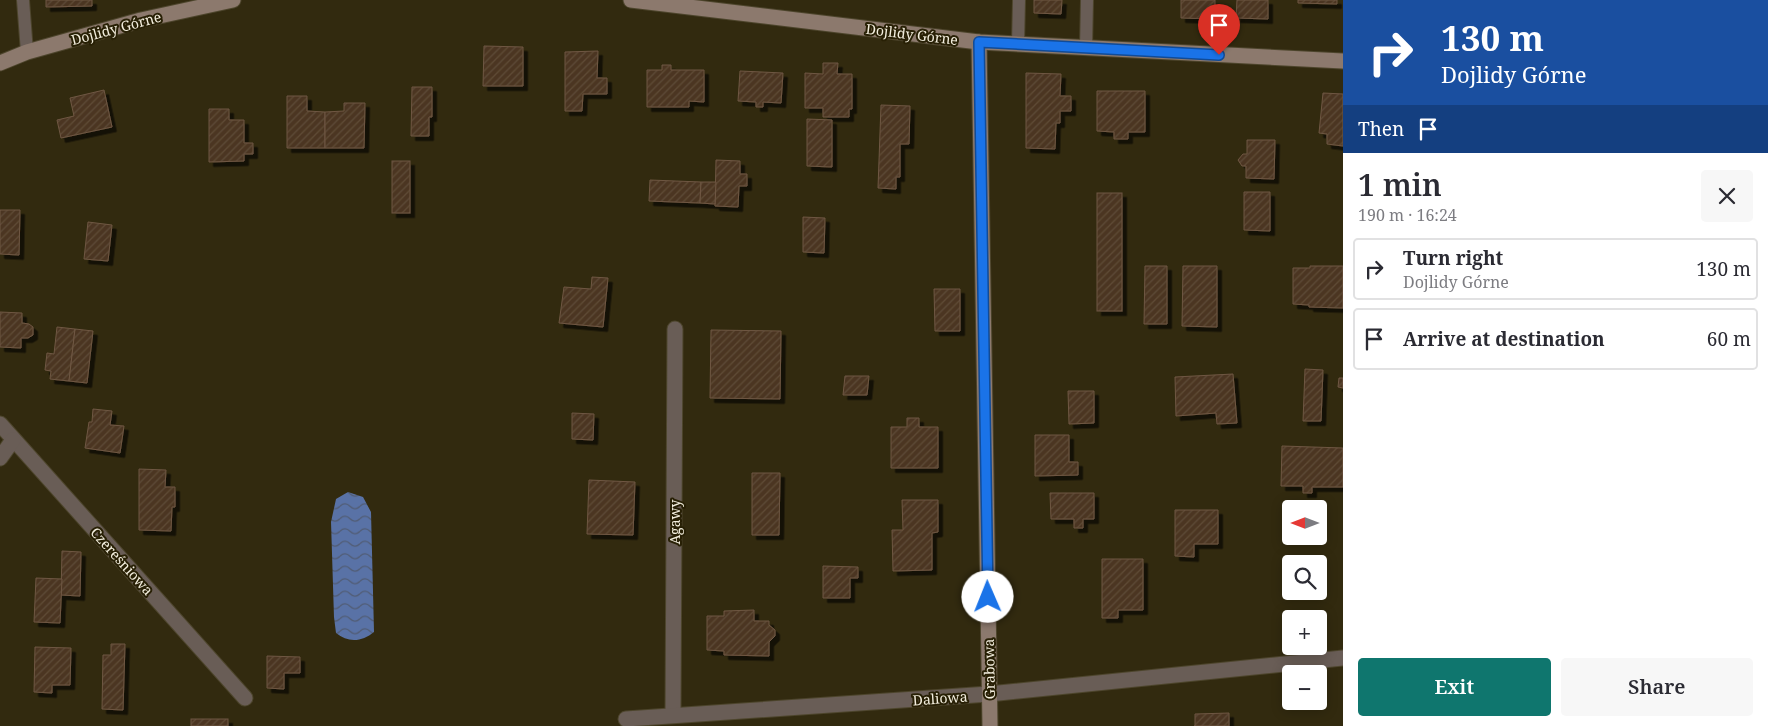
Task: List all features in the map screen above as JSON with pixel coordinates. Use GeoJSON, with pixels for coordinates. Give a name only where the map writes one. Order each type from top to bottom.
{"type":"FeatureCollection","features":[{"type":"Feature","properties":{"kind":"street","name":"Dojlidy Górne"},"geometry":{"type":"LineString","coordinates":[[0,63],[27,52],[141,20],[233,0]]}},
{"type":"Feature","properties":{"kind":"street","name":"Dojlidy Górne"},"geometry":{"type":"LineString","coordinates":[[631,0],[979,42],[1343,61]]}},
{"type":"Feature","properties":{"kind":"street","name":"Grabowa"},"geometry":{"type":"LineString","coordinates":[[979,42],[990,726]]}},
{"type":"Feature","properties":{"kind":"street","name":"Agawy"},"geometry":{"type":"LineString","coordinates":[[673,715],[676,329]]}},
{"type":"Feature","properties":{"kind":"street","name":"Czereśniowa"},"geometry":{"type":"LineString","coordinates":[[0,424],[245,698]]}},
{"type":"Feature","properties":{"kind":"street"},"geometry":{"type":"LineString","coordinates":[[0,458],[13,440]]}},
{"type":"Feature","properties":{"kind":"street","name":"Daliowa"},"geometry":{"type":"LineString","coordinates":[[626,719],[990,694],[1343,658]]}},
{"type":"Feature","properties":{"kind":"lane"},"geometry":{"type":"LineString","coordinates":[[23,0],[27,52]]}},
{"type":"Feature","properties":{"kind":"lane"},"geometry":{"type":"LineString","coordinates":[[1018,44],[1019,0]]}},
{"type":"Feature","properties":{"kind":"lane"},"geometry":{"type":"LineString","coordinates":[[1086,48],[1087,0]]}},
{"type":"Feature","properties":{"kind":"water"},"geometry":{"type":"Polygon","coordinates":[[[348,492],[363,497],[371,512],[374,632],[365,638],[355,640],[350,640],[336,633],[334,617],[331,522],[336,499],[348,492]]]}},
{"type":"Feature","properties":{"kind":"building"},"geometry":{"type":"Polygon","coordinates":[[[46,0],[92,0],[92,6],[46,7],[46,0]]]}},
{"type":"Feature","properties":{"kind":"building"},"geometry":{"type":"Polygon","coordinates":[[[1034,0],[1062,0],[1061,14],[1034,13],[1034,0]]]}},
{"type":"Feature","properties":{"kind":"building"},"geometry":{"type":"Polygon","coordinates":[[[1181,0],[1215,0],[1215,19],[1181,18],[1181,0]]]}},
{"type":"Feature","properties":{"kind":"building"},"geometry":{"type":"Polygon","coordinates":[[[1237,0],[1268,0],[1268,19],[1236,18],[1237,0]]]}},
{"type":"Feature","properties":{"kind":"building"},"geometry":{"type":"Polygon","coordinates":[[[1298,0],[1337,0],[1337,4],[1298,3],[1298,0]]]}},
{"type":"Feature","properties":{"kind":"building"},"geometry":{"type":"Polygon","coordinates":[[[484,46],[523,47],[523,86],[483,86],[484,46]]]}},
{"type":"Feature","properties":{"kind":"building"},"geometry":{"type":"Polygon","coordinates":[[[598,51],[597,78],[607,78],[607,94],[583,94],[582,111],[565,111],[565,52],[598,51]]]}},
{"type":"Feature","properties":{"kind":"building"},"geometry":{"type":"Polygon","coordinates":[[[823,63],[838,63],[837,74],[852,74],[852,109],[849,109],[849,117],[823,117],[823,108],[805,108],[805,73],[823,74],[823,63]]]}},
{"type":"Feature","properties":{"kind":"building"},"geometry":{"type":"Polygon","coordinates":[[[662,65],[671,65],[671,70],[704,70],[704,102],[689,101],[689,107],[647,107],[647,70],[662,70],[662,65]]]}},
{"type":"Feature","properties":{"kind":"building"},"geometry":{"type":"Polygon","coordinates":[[[740,71],[783,73],[781,103],[763,102],[763,107],[756,107],[756,102],[738,101],[740,71]]]}},
{"type":"Feature","properties":{"kind":"building"},"geometry":{"type":"Polygon","coordinates":[[[1026,73],[1061,74],[1060,96],[1071,96],[1071,111],[1060,111],[1060,123],[1056,123],[1055,149],[1026,148],[1026,73]]]}},
{"type":"Feature","properties":{"kind":"building"},"geometry":{"type":"Polygon","coordinates":[[[412,87],[432,87],[432,117],[429,117],[429,136],[411,136],[412,87]]]}},
{"type":"Feature","properties":{"kind":"building"},"geometry":{"type":"Polygon","coordinates":[[[104,90],[112,127],[61,138],[57,120],[74,116],[70,98],[104,90]]]}},
{"type":"Feature","properties":{"kind":"building"},"geometry":{"type":"Polygon","coordinates":[[[1097,91],[1145,91],[1145,132],[1128,132],[1128,139],[1114,139],[1114,132],[1097,131],[1097,91]]]}},
{"type":"Feature","properties":{"kind":"building"},"geometry":{"type":"Polygon","coordinates":[[[1323,93],[1343,94],[1343,146],[1327,144],[1327,134],[1319,133],[1323,93]]]}},
{"type":"Feature","properties":{"kind":"building"},"geometry":{"type":"Polygon","coordinates":[[[287,96],[307,96],[307,111],[325,112],[325,148],[287,148],[287,96]]]}},
{"type":"Feature","properties":{"kind":"building"},"geometry":{"type":"Polygon","coordinates":[[[344,103],[365,103],[364,148],[325,148],[325,112],[344,111],[344,103]]]}},
{"type":"Feature","properties":{"kind":"building"},"geometry":{"type":"Polygon","coordinates":[[[881,105],[910,106],[909,144],[900,144],[900,177],[896,177],[896,189],[878,188],[881,105]]]}},
{"type":"Feature","properties":{"kind":"building"},"geometry":{"type":"Polygon","coordinates":[[[209,109],[229,109],[229,120],[244,120],[244,143],[253,143],[253,154],[244,154],[244,161],[209,162],[209,109]]]}},
{"type":"Feature","properties":{"kind":"building"},"geometry":{"type":"Polygon","coordinates":[[[807,119],[832,120],[832,167],[807,166],[807,119]]]}},
{"type":"Feature","properties":{"kind":"building"},"geometry":{"type":"Polygon","coordinates":[[[1247,140],[1275,140],[1274,179],[1246,178],[1246,166],[1242,166],[1238,160],[1243,154],[1247,154],[1247,140]]]}},
{"type":"Feature","properties":{"kind":"building"},"geometry":{"type":"Polygon","coordinates":[[[716,160],[740,161],[740,174],[747,174],[747,186],[739,186],[738,207],[715,206],[716,160]]]}},
{"type":"Feature","properties":{"kind":"building"},"geometry":{"type":"Polygon","coordinates":[[[392,161],[410,161],[410,213],[392,213],[392,161]]]}},
{"type":"Feature","properties":{"kind":"building"},"geometry":{"type":"Polygon","coordinates":[[[650,180],[701,182],[700,203],[649,201],[650,180]]]}},
{"type":"Feature","properties":{"kind":"building"},"geometry":{"type":"Polygon","coordinates":[[[701,182],[716,182],[715,204],[700,203],[701,182]]]}},
{"type":"Feature","properties":{"kind":"building"},"geometry":{"type":"Polygon","coordinates":[[[1244,192],[1270,192],[1270,231],[1244,230],[1244,192]]]}},
{"type":"Feature","properties":{"kind":"building"},"geometry":{"type":"Polygon","coordinates":[[[1097,193],[1122,193],[1122,311],[1097,311],[1097,193]]]}},
{"type":"Feature","properties":{"kind":"building"},"geometry":{"type":"Polygon","coordinates":[[[0,210],[20,210],[19,255],[0,254],[0,210]]]}},
{"type":"Feature","properties":{"kind":"building"},"geometry":{"type":"Polygon","coordinates":[[[803,217],[825,218],[824,253],[803,252],[803,217]]]}},
{"type":"Feature","properties":{"kind":"building"},"geometry":{"type":"Polygon","coordinates":[[[88,222],[112,225],[108,261],[84,259],[88,222]]]}},
{"type":"Feature","properties":{"kind":"building"},"geometry":{"type":"Polygon","coordinates":[[[1145,266],[1167,266],[1167,324],[1144,324],[1145,266]]]}},
{"type":"Feature","properties":{"kind":"building"},"geometry":{"type":"Polygon","coordinates":[[[1183,266],[1217,266],[1217,327],[1182,326],[1183,266]]]}},
{"type":"Feature","properties":{"kind":"building"},"geometry":{"type":"Polygon","coordinates":[[[1310,266],[1343,266],[1343,308],[1309,307],[1309,305],[1293,304],[1293,268],[1310,268],[1310,266]]]}},
{"type":"Feature","properties":{"kind":"building"},"geometry":{"type":"Polygon","coordinates":[[[592,277],[608,278],[603,327],[559,323],[564,287],[591,289],[592,277]]]}},
{"type":"Feature","properties":{"kind":"building"},"geometry":{"type":"Polygon","coordinates":[[[934,289],[960,289],[960,331],[935,331],[934,289]]]}},
{"type":"Feature","properties":{"kind":"building"},"geometry":{"type":"Polygon","coordinates":[[[0,312],[22,313],[22,323],[33,327],[33,335],[28,338],[21,338],[21,348],[0,347],[0,312]]]}},
{"type":"Feature","properties":{"kind":"building"},"geometry":{"type":"Polygon","coordinates":[[[57,327],[75,329],[69,381],[50,379],[51,371],[45,370],[47,353],[54,354],[57,327]]]}},
{"type":"Feature","properties":{"kind":"building"},"geometry":{"type":"Polygon","coordinates":[[[75,329],[93,331],[87,383],[69,381],[75,329]]]}},
{"type":"Feature","properties":{"kind":"building"},"geometry":{"type":"Polygon","coordinates":[[[711,330],[781,331],[780,399],[710,398],[711,330]]]}},
{"type":"Feature","properties":{"kind":"building"},"geometry":{"type":"Polygon","coordinates":[[[1305,369],[1323,370],[1321,421],[1303,421],[1305,369]]]}},
{"type":"Feature","properties":{"kind":"building"},"geometry":{"type":"Polygon","coordinates":[[[1233,374],[1237,423],[1217,424],[1216,413],[1176,416],[1175,377],[1233,374]]]}},
{"type":"Feature","properties":{"kind":"building"},"geometry":{"type":"Polygon","coordinates":[[[845,376],[869,376],[867,395],[843,395],[845,376]]]}},
{"type":"Feature","properties":{"kind":"building"},"geometry":{"type":"Polygon","coordinates":[[[1339,378],[1343,378],[1343,388],[1338,387],[1339,378]]]}},
{"type":"Feature","properties":{"kind":"building"},"geometry":{"type":"Polygon","coordinates":[[[1068,391],[1094,391],[1094,423],[1069,424],[1068,391]]]}},
{"type":"Feature","properties":{"kind":"building"},"geometry":{"type":"Polygon","coordinates":[[[93,409],[112,411],[110,425],[124,426],[120,453],[85,448],[89,422],[92,422],[93,409]]]}},
{"type":"Feature","properties":{"kind":"building"},"geometry":{"type":"Polygon","coordinates":[[[572,413],[594,414],[593,440],[572,439],[572,413]]]}},
{"type":"Feature","properties":{"kind":"building"},"geometry":{"type":"Polygon","coordinates":[[[907,418],[919,418],[919,427],[938,427],[938,468],[891,468],[891,427],[907,427],[907,418]]]}},
{"type":"Feature","properties":{"kind":"building"},"geometry":{"type":"Polygon","coordinates":[[[1035,435],[1069,435],[1069,462],[1078,462],[1078,475],[1035,476],[1035,435]]]}},
{"type":"Feature","properties":{"kind":"building"},"geometry":{"type":"Polygon","coordinates":[[[1282,446],[1343,448],[1343,487],[1312,487],[1312,493],[1303,493],[1303,486],[1281,486],[1282,446]]]}},
{"type":"Feature","properties":{"kind":"building"},"geometry":{"type":"Polygon","coordinates":[[[139,469],[166,470],[165,487],[175,487],[175,507],[172,507],[171,531],[139,530],[139,469]]]}},
{"type":"Feature","properties":{"kind":"building"},"geometry":{"type":"Polygon","coordinates":[[[752,473],[780,473],[779,535],[752,535],[752,473]]]}},
{"type":"Feature","properties":{"kind":"building"},"geometry":{"type":"Polygon","coordinates":[[[589,480],[635,482],[633,535],[587,534],[589,480]]]}},
{"type":"Feature","properties":{"kind":"building"},"geometry":{"type":"Polygon","coordinates":[[[1050,493],[1094,493],[1094,519],[1083,519],[1083,528],[1074,528],[1074,519],[1051,519],[1050,493]]]}},
{"type":"Feature","properties":{"kind":"building"},"geometry":{"type":"Polygon","coordinates":[[[902,500],[938,500],[938,532],[932,533],[932,570],[893,571],[892,530],[903,530],[902,500]]]}},
{"type":"Feature","properties":{"kind":"building"},"geometry":{"type":"Polygon","coordinates":[[[1175,510],[1218,510],[1218,544],[1194,544],[1194,557],[1175,556],[1175,510]]]}},
{"type":"Feature","properties":{"kind":"building"},"geometry":{"type":"Polygon","coordinates":[[[62,551],[81,552],[80,596],[61,595],[62,551]]]}},
{"type":"Feature","properties":{"kind":"building"},"geometry":{"type":"Polygon","coordinates":[[[1102,559],[1143,559],[1143,610],[1118,610],[1118,618],[1102,618],[1102,559]]]}},
{"type":"Feature","properties":{"kind":"building"},"geometry":{"type":"Polygon","coordinates":[[[823,566],[858,567],[858,578],[850,578],[850,598],[823,598],[823,566]]]}},
{"type":"Feature","properties":{"kind":"building"},"geometry":{"type":"Polygon","coordinates":[[[36,578],[62,579],[60,623],[34,622],[36,578]]]}},
{"type":"Feature","properties":{"kind":"building"},"geometry":{"type":"Polygon","coordinates":[[[754,610],[754,621],[769,621],[769,625],[775,630],[775,636],[769,642],[769,656],[724,655],[724,651],[707,650],[707,616],[724,616],[724,611],[754,610]]]}},
{"type":"Feature","properties":{"kind":"building"},"geometry":{"type":"Polygon","coordinates":[[[111,644],[125,644],[123,710],[102,709],[103,655],[111,655],[111,644]]]}},
{"type":"Feature","properties":{"kind":"building"},"geometry":{"type":"Polygon","coordinates":[[[35,647],[71,648],[70,685],[52,685],[52,693],[34,692],[35,647]]]}},
{"type":"Feature","properties":{"kind":"building"},"geometry":{"type":"Polygon","coordinates":[[[267,656],[300,657],[300,673],[284,673],[284,689],[267,688],[267,656]]]}},
{"type":"Feature","properties":{"kind":"building"},"geometry":{"type":"Polygon","coordinates":[[[1229,713],[1229,726],[1195,726],[1195,714],[1229,713]]]}},
{"type":"Feature","properties":{"kind":"building"},"geometry":{"type":"Polygon","coordinates":[[[191,719],[228,719],[228,726],[191,726],[191,719]]]}},
{"type":"Feature","properties":{"kind":"route"},"geometry":{"type":"LineString","coordinates":[[988,597],[979,42],[1219,55]]}}]}
